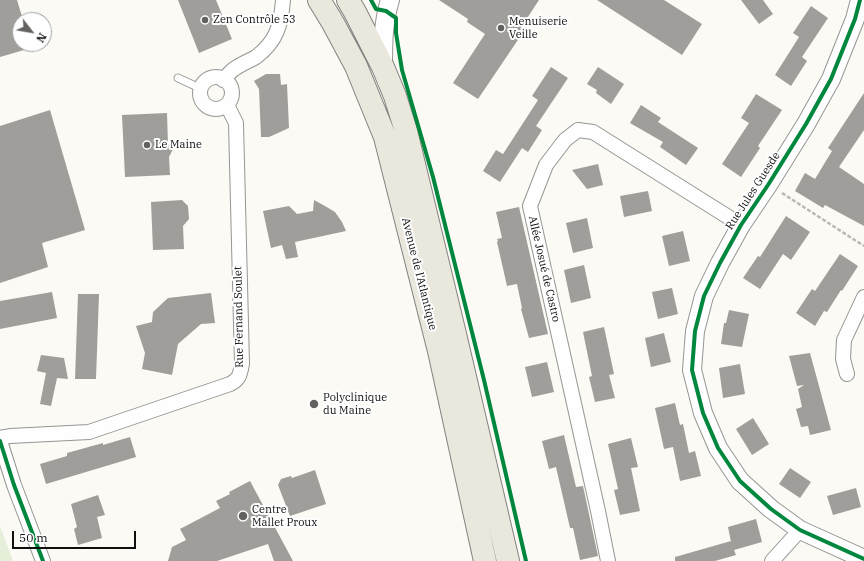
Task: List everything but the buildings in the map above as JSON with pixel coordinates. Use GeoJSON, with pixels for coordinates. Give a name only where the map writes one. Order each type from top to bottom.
{"type":"FeatureCollection","features":[{"type":"Feature","properties":{"kind":"main road","name":"Avenue de l'Atlantique"},"geometry":{"type":"LineString","coordinates":[[319,0],[356,66],[385,137],[439,351],[485,561]]}},
{"type":"Feature","properties":{"kind":"main road","name":"Avenue de l'Atlantique"},"geometry":{"type":"LineString","coordinates":[[348,0],[383,68],[395,96],[406,131],[508,561]]}},
{"type":"Feature","properties":{"kind":"street"},"geometry":{"type":"LineString","coordinates":[[223,80],[233,69],[255,57],[269,46],[277,31],[282,14],[283,0]]}},
{"type":"Feature","properties":{"kind":"street"},"geometry":{"type":"LineString","coordinates":[[383,68],[383,33],[386,11],[390,0]]}},
{"type":"Feature","properties":{"kind":"street","name":"Rue Jules Guesde"},"geometry":{"type":"LineString","coordinates":[[860,0],[831,79],[806,124],[741,225],[704,296],[695,331],[692,370],[703,413],[718,448],[740,481],[771,509],[800,530],[864,559]]}},
{"type":"Feature","properties":{"kind":"street"},"geometry":{"type":"LineString","coordinates":[[214,78],[223,80],[227,82],[232,93],[227,105],[216,109],[207,106],[203,102],[201,96],[202,89],[206,82],[214,78]]}},
{"type":"Feature","properties":{"kind":"street","name":"Rue Fernand Soulet"},"geometry":{"type":"LineString","coordinates":[[0,440],[10,436],[89,432],[230,384],[236,381],[240,376],[242,364],[236,123],[227,105]]}},
{"type":"Feature","properties":{"kind":"street","name":"Allée Josué de Castro"},"geometry":{"type":"LineString","coordinates":[[608,561],[530,206],[546,165],[565,140],[578,130],[593,132],[741,225]]}},
{"type":"Feature","properties":{"kind":"street"},"geometry":{"type":"LineString","coordinates":[[847,374],[843,359],[844,340],[864,297]]}},
{"type":"Feature","properties":{"kind":"street"},"geometry":{"type":"LineString","coordinates":[[0,440],[14,485],[43,561]]}},
{"type":"Feature","properties":{"kind":"street"},"geometry":{"type":"LineString","coordinates":[[772,561],[800,530]]}},
{"type":"Feature","properties":{"kind":"lane"},"geometry":{"type":"LineString","coordinates":[[178,78],[202,89]]}},
{"type":"Feature","properties":{"kind":"path"},"geometry":{"type":"LineString","coordinates":[[777,190],[864,246]]}},
{"type":"Feature","properties":{"kind":"green space"},"geometry":{"type":"Polygon","coordinates":[[[0,526],[13,561],[0,561],[0,526]]]}},
{"type":"Feature","properties":{"kind":"cycle path"},"geometry":{"type":"LineString","coordinates":[[371,0],[376,9],[386,11],[396,18],[396,33],[402,70],[433,177],[484,380],[526,561]]}},
{"type":"Feature","properties":{"kind":"cycle path"},"geometry":{"type":"LineString","coordinates":[[860,0],[855,19],[831,79],[806,124],[741,225],[704,296],[695,331],[692,370],[703,413],[718,448],[740,481],[771,509],[800,530],[864,559]]}},
{"type":"Feature","properties":{"kind":"cycle path"},"geometry":{"type":"LineString","coordinates":[[0,441],[14,485],[43,561]]}},
{"type":"Feature","properties":{"kind":"place","name":"Zen Contrôle 53"},"geometry":{"type":"Point","coordinates":[205,20]}},
{"type":"Feature","properties":{"kind":"place","name":"Menuiserie Veille"},"geometry":{"type":"Point","coordinates":[501,28]}},
{"type":"Feature","properties":{"kind":"place","name":"Le Maine"},"geometry":{"type":"Point","coordinates":[147,145]}},
{"type":"Feature","properties":{"kind":"place","name":"Polyclinique du Maine"},"geometry":{"type":"Point","coordinates":[314,404]}},
{"type":"Feature","properties":{"kind":"place","name":"Centre Mallet Proux"},"geometry":{"type":"Point","coordinates":[243,516]}}]}
